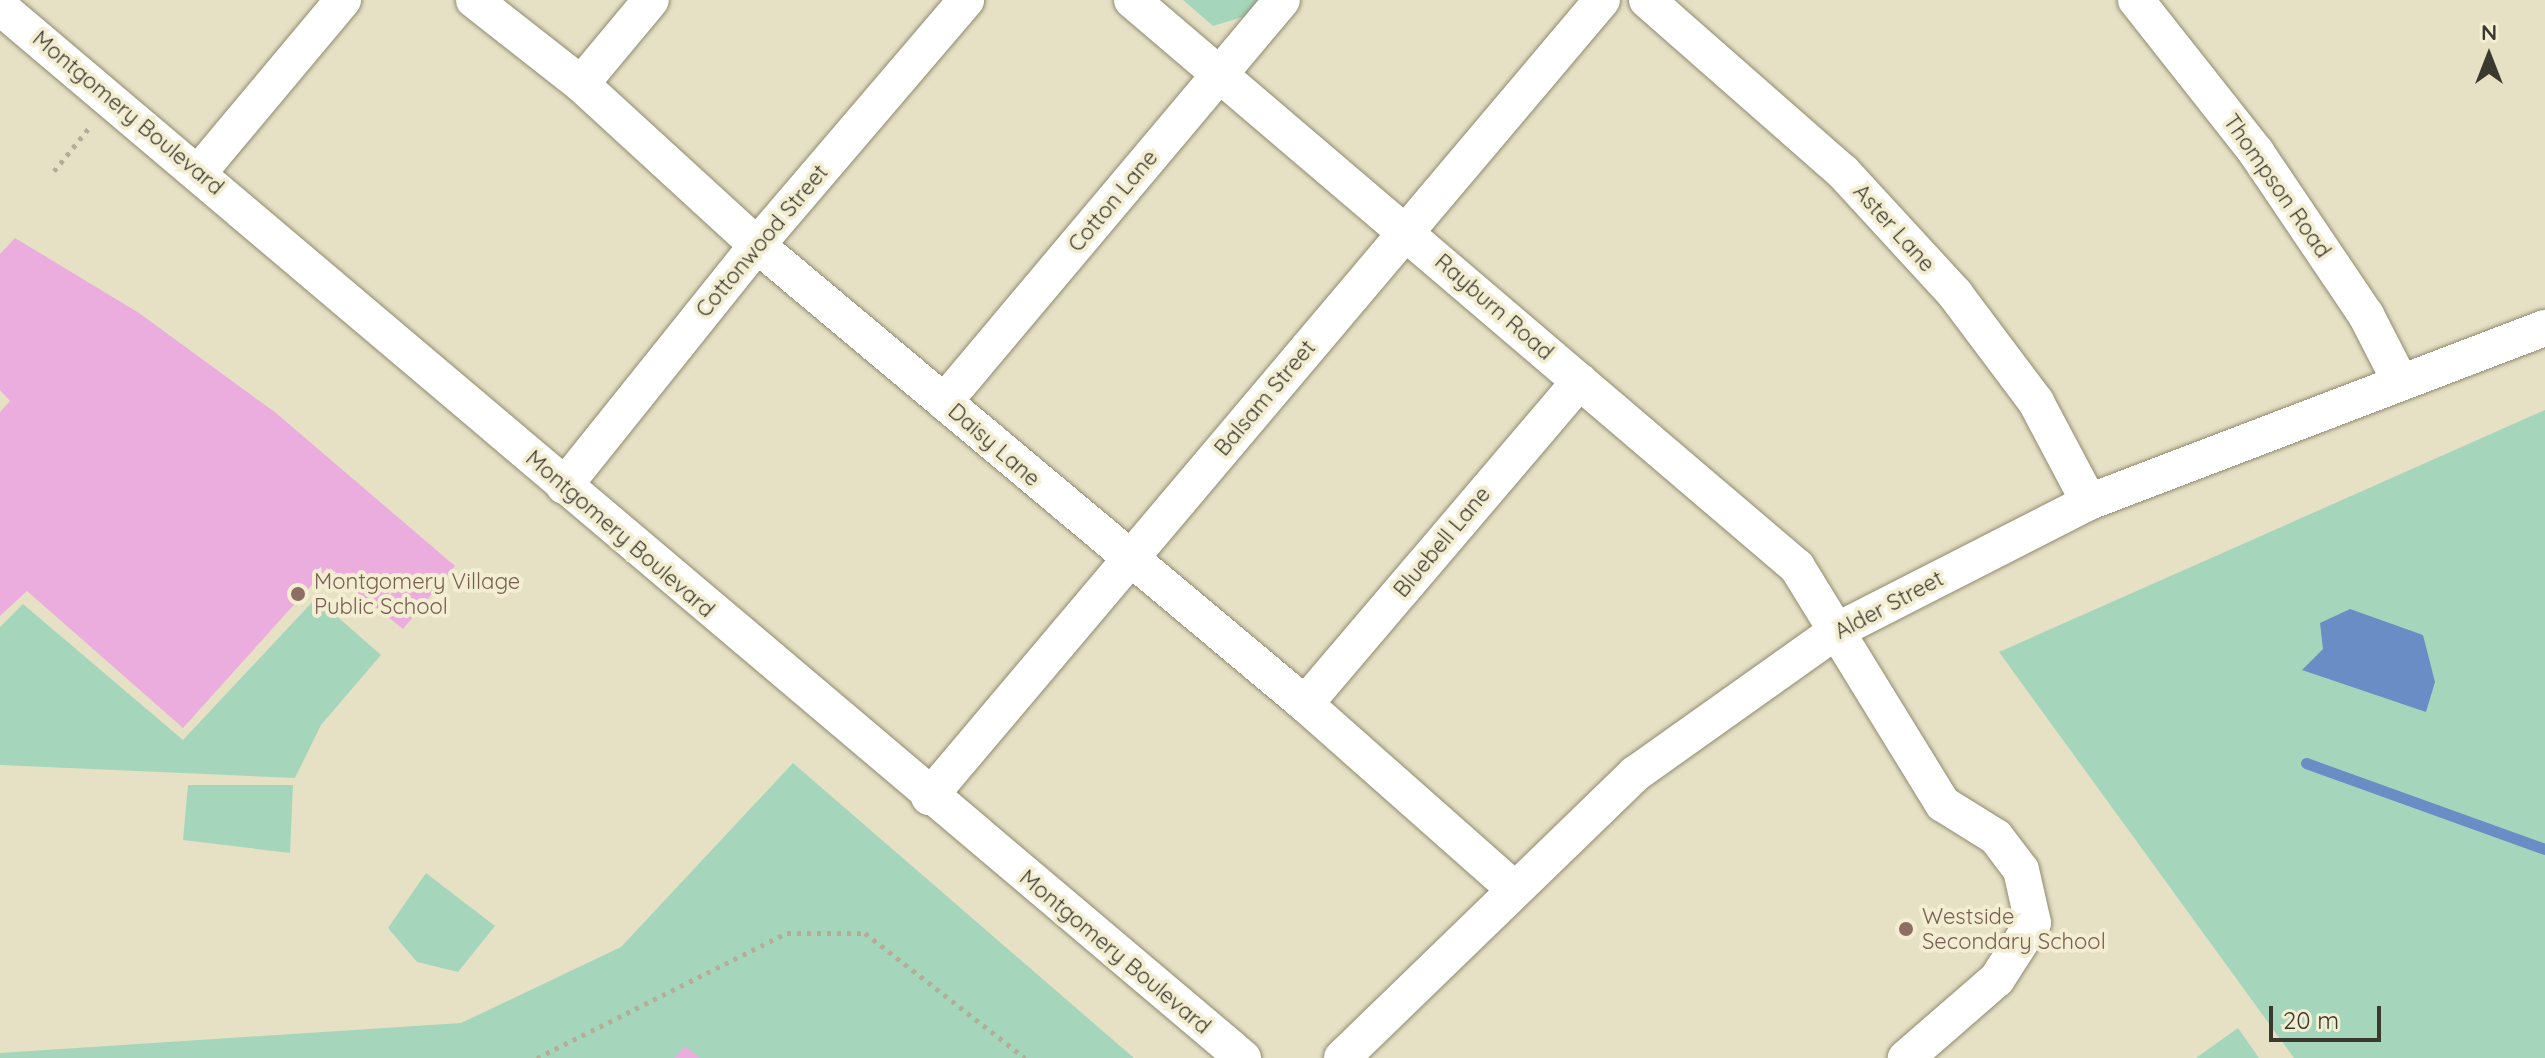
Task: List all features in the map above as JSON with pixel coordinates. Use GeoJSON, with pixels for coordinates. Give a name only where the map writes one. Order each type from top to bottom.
{"type":"FeatureCollection","features":[{"type":"Feature","properties":{"kind":"street"},"geometry":{"type":"LineString","coordinates":[[200,171],[343,0]]}},
{"type":"Feature","properties":{"kind":"street","name":"Daisy Lane"},"geometry":{"type":"LineString","coordinates":[[474,0],[581,84],[757,245],[1129,562],[1305,704],[1514,889]]}},
{"type":"Feature","properties":{"kind":"street"},"geometry":{"type":"LineString","coordinates":[[581,84],[651,0]]}},
{"type":"Feature","properties":{"kind":"street","name":"Cottonwood Street"},"geometry":{"type":"LineString","coordinates":[[564,486],[757,245],[966,0]]}},
{"type":"Feature","properties":{"kind":"street","name":"Rayburn Road"},"geometry":{"type":"LineString","coordinates":[[1132,0],[1406,230],[1797,567],[1943,804],[1996,837],[2021,870],[2033,923],[1997,979],[1906,1058]]}},
{"type":"Feature","properties":{"kind":"street","name":"Cotton Lane"},"geometry":{"type":"LineString","coordinates":[[944,402],[1282,0]]}},
{"type":"Feature","properties":{"kind":"street","name":"Balsam Street"},"geometry":{"type":"LineString","coordinates":[[929,797],[1602,0]]}},
{"type":"Feature","properties":{"kind":"street","name":"Aster Lane"},"geometry":{"type":"LineString","coordinates":[[1647,0],[1843,172],[1955,294],[2036,402],[2089,502]]}},
{"type":"Feature","properties":{"kind":"street","name":"Thompson Road"},"geometry":{"type":"LineString","coordinates":[[2136,0],[2256,152],[2366,315],[2401,383]]}},
{"type":"Feature","properties":{"kind":"street","name":"Montgomery Boulevard"},"geometry":{"type":"LineString","coordinates":[[0,7],[200,171],[929,797],[1243,1058]]}},
{"type":"Feature","properties":{"kind":"street","name":"Alder Street"},"geometry":{"type":"LineString","coordinates":[[1342,1058],[1635,774],[1838,630],[2089,502],[2545,328]]}},
{"type":"Feature","properties":{"kind":"street","name":"Bluebell Lane"},"geometry":{"type":"LineString","coordinates":[[1305,704],[1580,381]]}},
{"type":"Feature","properties":{"kind":"path"},"geometry":{"type":"LineString","coordinates":[[54,171],[90,127]]}},
{"type":"Feature","properties":{"kind":"path"},"geometry":{"type":"LineString","coordinates":[[537,1058],[787,933],[865,933],[1025,1058]]}},
{"type":"Feature","properties":{"kind":"green space"},"geometry":{"type":"Polygon","coordinates":[[[1183,0],[1260,0],[1246,16],[1213,26],[1183,0]]]}},
{"type":"Feature","properties":{"kind":"green space"},"geometry":{"type":"Polygon","coordinates":[[[2545,410],[2545,1058],[2294,1058],[1999,652],[2545,410]]]}},
{"type":"Feature","properties":{"kind":"green space"},"geometry":{"type":"Polygon","coordinates":[[[316,598],[381,655],[321,725],[295,778],[0,765],[0,627],[23,604],[183,740],[316,598]]]}},
{"type":"Feature","properties":{"kind":"green space"},"geometry":{"type":"Polygon","coordinates":[[[793,763],[1134,1058],[0,1058],[0,1053],[461,1023],[621,947],[793,763]]]}},
{"type":"Feature","properties":{"kind":"green space"},"geometry":{"type":"Polygon","coordinates":[[[188,785],[293,785],[290,853],[183,840],[188,785]]]}},
{"type":"Feature","properties":{"kind":"green space"},"geometry":{"type":"Polygon","coordinates":[[[426,873],[495,926],[458,972],[417,962],[388,928],[426,873]]]}},
{"type":"Feature","properties":{"kind":"green space"},"geometry":{"type":"Polygon","coordinates":[[[2238,1028],[2259,1058],[2196,1058],[2238,1028]]]}},
{"type":"Feature","properties":{"kind":"water"},"geometry":{"type":"Polygon","coordinates":[[[2350,609],[2423,635],[2435,682],[2426,712],[2302,670],[2323,649],[2320,623],[2350,609]]]}},
{"type":"Feature","properties":{"kind":"building"},"geometry":{"type":"Polygon","coordinates":[[[15,238],[139,313],[276,413],[455,566],[403,629],[327,568],[183,728],[27,591],[0,616],[0,412],[10,401],[0,390],[0,254],[15,238]]]}},
{"type":"Feature","properties":{"kind":"building"},"geometry":{"type":"Polygon","coordinates":[[[685,1046],[700,1058],[674,1058],[685,1046]]]}},
{"type":"Feature","properties":{"kind":"waterway"},"geometry":{"type":"LineString","coordinates":[[2306,763],[2545,849]]}},
{"type":"Feature","properties":{"kind":"place","name":"Montgomery Village Public School"},"geometry":{"type":"Point","coordinates":[298,594]}},
{"type":"Feature","properties":{"kind":"place","name":"Westside Secondary School"},"geometry":{"type":"Point","coordinates":[1906,929]}}]}
